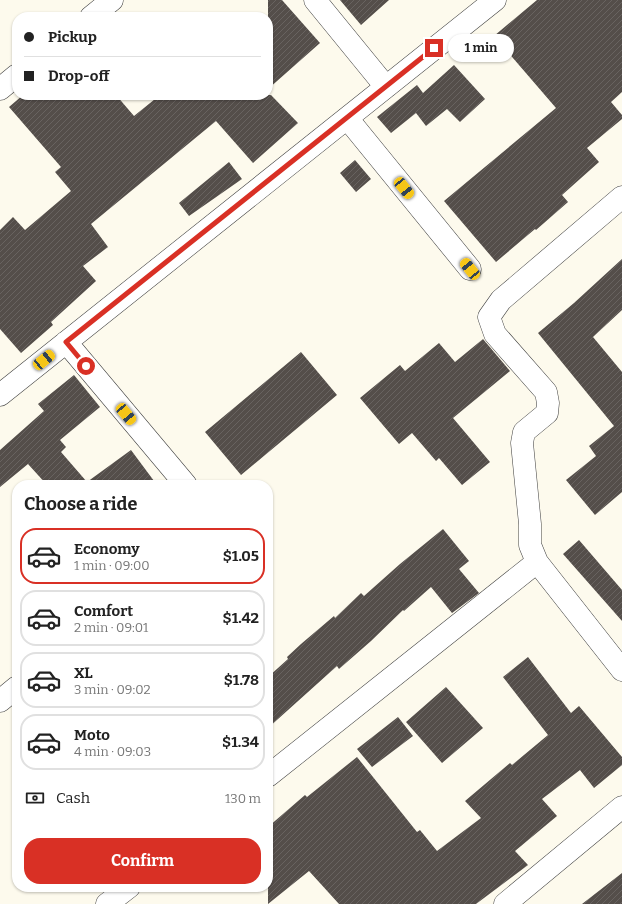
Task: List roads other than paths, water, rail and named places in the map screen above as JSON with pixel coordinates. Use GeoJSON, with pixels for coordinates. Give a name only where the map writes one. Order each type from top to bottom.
{"type":"FeatureCollection","features":[{"type":"Feature","properties":{"kind":"street"},"geometry":{"type":"LineString","coordinates":[[96,12],[112,0]]}},
{"type":"Feature","properties":{"kind":"street"},"geometry":{"type":"LineString","coordinates":[[315,0],[386,87]]}},
{"type":"Feature","properties":{"kind":"street"},"geometry":{"type":"LineString","coordinates":[[0,395],[495,0]]}},
{"type":"Feature","properties":{"kind":"street"},"geometry":{"type":"LineString","coordinates":[[0,89],[12,79]]}},
{"type":"Feature","properties":{"kind":"street"},"geometry":{"type":"LineString","coordinates":[[348,118],[470,269]]}},
{"type":"Feature","properties":{"kind":"street"},"geometry":{"type":"LineString","coordinates":[[622,197],[500,300],[489,316],[494,334],[546,392],[548,403],[547,413],[524,432],[522,443],[530,524],[530,545],[537,562],[622,670]]}},
{"type":"Feature","properties":{"kind":"street"},"geometry":{"type":"LineString","coordinates":[[66,342],[182,480]]}},
{"type":"Feature","properties":{"kind":"street"},"geometry":{"type":"LineString","coordinates":[[273,772],[537,562]]}},
{"type":"Feature","properties":{"kind":"street"},"geometry":{"type":"LineString","coordinates":[[0,701],[12,691]]}},
{"type":"Feature","properties":{"kind":"street"},"geometry":{"type":"LineString","coordinates":[[504,904],[622,806]]}},
{"type":"Feature","properties":{"kind":"street"},"geometry":{"type":"LineString","coordinates":[[107,904],[123,892]]}}]}
